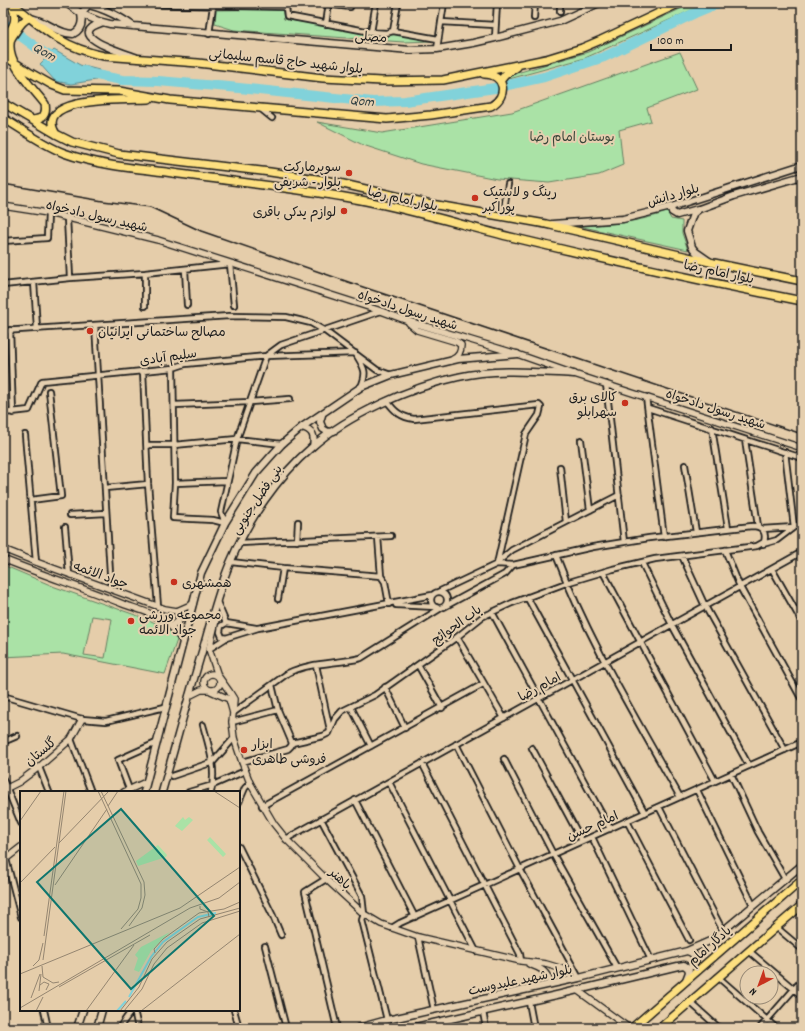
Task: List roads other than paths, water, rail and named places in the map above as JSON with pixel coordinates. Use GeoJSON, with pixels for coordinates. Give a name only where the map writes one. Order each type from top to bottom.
{"type":"FeatureCollection","features":[{"type":"Feature","properties":{"kind":"main road","name":"بلوار شهید حاج قاسم سلیمانی"},"geometry":{"type":"LineString","coordinates":[[11,3],[52,36],[74,48],[104,56],[198,63],[323,78],[382,81],[443,80],[546,59],[592,45],[680,3]]}},
{"type":"Feature","properties":{"kind":"main road"},"geometry":{"type":"LineString","coordinates":[[11,3],[18,22]]}},
{"type":"Feature","properties":{"kind":"main road","name":"مصلی"},"geometry":{"type":"LineString","coordinates":[[66,3],[81,14],[101,23],[209,34],[410,50],[437,49],[495,38],[560,20],[599,3]]}},
{"type":"Feature","properties":{"kind":"main road"},"geometry":{"type":"LineString","coordinates":[[76,3],[91,4],[110,12],[134,26]]}},
{"type":"Feature","properties":{"kind":"main road"},"geometry":{"type":"LineString","coordinates":[[32,120],[39,119],[44,115],[46,111],[45,104],[15,64],[7,37],[18,22],[29,18],[39,20],[59,31],[73,34],[82,24],[81,14],[91,4]]}},
{"type":"Feature","properties":{"kind":"main road"},"geometry":{"type":"LineString","coordinates":[[101,23],[92,27],[89,31],[93,40],[141,59]]}},
{"type":"Feature","properties":{"kind":"main road"},"geometry":{"type":"LineString","coordinates":[[3,55],[15,64],[52,85],[65,90],[119,92],[165,99],[387,119],[486,108],[496,104],[501,97],[502,92],[500,81],[493,75],[476,73]]}},
{"type":"Feature","properties":{"kind":"main road"},"geometry":{"type":"LineString","coordinates":[[500,81],[509,72],[523,63]]}},
{"type":"Feature","properties":{"kind":"main road"},"geometry":{"type":"LineString","coordinates":[[56,134],[51,127],[52,118],[55,113],[74,104],[100,101],[165,99]]}},
{"type":"Feature","properties":{"kind":"main road","name":"بلوار امام رضا"},"geometry":{"type":"LineString","coordinates":[[3,102],[72,142],[119,154],[270,172],[330,181],[431,204],[546,224],[714,263],[802,281]]}},
{"type":"Feature","properties":{"kind":"main road","name":"بلوار امام رضا"},"geometry":{"type":"LineString","coordinates":[[3,118],[63,152],[92,161],[175,174],[307,191],[367,201],[429,215],[481,230],[578,253],[802,301]]}},
{"type":"Feature","properties":{"kind":"main road","name":"بلوار دانش"},"geometry":{"type":"LineString","coordinates":[[546,224],[623,219],[671,208],[802,165]]}},
{"type":"Feature","properties":{"kind":"main road","name":"بلوار دانش"},"geometry":{"type":"LineString","coordinates":[[714,263],[696,252],[689,240],[687,231],[694,214],[699,209],[734,196],[802,176]]}},
{"type":"Feature","properties":{"kind":"main road"},"geometry":{"type":"LineString","coordinates":[[671,208],[672,212],[677,215],[699,209]]}},
{"type":"Feature","properties":{"kind":"main road","name":"بنی فضل جنوبی"},"geometry":{"type":"LineString","coordinates":[[144,791],[201,573],[225,523],[256,474],[282,444],[302,427],[361,388],[391,375],[450,361],[517,354]]}},
{"type":"Feature","properties":{"kind":"main road","name":"بنی فضل جنوبی"},"geometry":{"type":"LineString","coordinates":[[162,791],[214,610],[230,562],[250,524],[272,491],[290,468],[313,446],[334,431],[387,401],[423,387],[458,377],[511,371],[574,374]]}},
{"type":"Feature","properties":{"kind":"main road"},"geometry":{"type":"LineString","coordinates":[[322,415],[320,422],[323,429],[328,432],[334,431]]}},
{"type":"Feature","properties":{"kind":"main road"},"geometry":{"type":"LineString","coordinates":[[302,427],[307,428],[315,437],[313,446]]}},
{"type":"Feature","properties":{"kind":"main road","name":"بلوار شهید علیدوست"},"geometry":{"type":"LineString","coordinates":[[358,1028],[687,951],[712,940],[802,865]]}},
{"type":"Feature","properties":{"kind":"main road","name":"یادگار امام"},"geometry":{"type":"LineString","coordinates":[[630,1028],[802,880]]}},
{"type":"Feature","properties":{"kind":"main road"},"geometry":{"type":"LineString","coordinates":[[660,1028],[802,905]]}},
{"type":"Feature","properties":{"kind":"main road"},"geometry":{"type":"LineString","coordinates":[[686,981],[689,972],[688,968],[695,963],[696,959],[692,952],[687,951]]}},
{"type":"Feature","properties":{"kind":"main road","name":"بلوار شهید علیدوست"},"geometry":{"type":"LineString","coordinates":[[411,1028],[435,1025],[483,1012],[678,966],[684,965],[688,968]]}},
{"type":"Feature","properties":{"kind":"main road"},"geometry":{"type":"LineString","coordinates":[[77,1028],[83,1011]]}},
{"type":"Feature","properties":{"kind":"main road"},"geometry":{"type":"LineString","coordinates":[[97,1028],[102,1011]]}},
{"type":"Feature","properties":{"kind":"street"},"geometry":{"type":"LineString","coordinates":[[316,3],[350,7]]}},
{"type":"Feature","properties":{"kind":"street"},"geometry":{"type":"LineString","coordinates":[[371,32],[376,3]]}},
{"type":"Feature","properties":{"kind":"street"},"geometry":{"type":"LineString","coordinates":[[393,31],[398,3]]}},
{"type":"Feature","properties":{"kind":"street"},"geometry":{"type":"LineString","coordinates":[[437,49],[444,3]]}},
{"type":"Feature","properties":{"kind":"street"},"geometry":{"type":"LineString","coordinates":[[495,38],[497,3]]}},
{"type":"Feature","properties":{"kind":"street"},"geometry":{"type":"LineString","coordinates":[[534,18],[535,3]]}},
{"type":"Feature","properties":{"kind":"street"},"geometry":{"type":"LineString","coordinates":[[560,3],[560,12]]}},
{"type":"Feature","properties":{"kind":"street"},"geometry":{"type":"LineString","coordinates":[[91,4],[200,4],[214,6],[286,5],[287,16],[371,32],[386,33],[393,31],[438,39]]}},
{"type":"Feature","properties":{"kind":"street"},"geometry":{"type":"LineString","coordinates":[[326,24],[329,4]]}},
{"type":"Feature","properties":{"kind":"street"},"geometry":{"type":"LineString","coordinates":[[209,34],[214,6]]}},
{"type":"Feature","properties":{"kind":"street"},"geometry":{"type":"LineString","coordinates":[[441,22],[495,26]]}},
{"type":"Feature","properties":{"kind":"street"},"geometry":{"type":"LineString","coordinates":[[260,108],[272,118]]}},
{"type":"Feature","properties":{"kind":"street"},"geometry":{"type":"LineString","coordinates":[[504,216],[508,184]]}},
{"type":"Feature","properties":{"kind":"street","name":"شهید رسول دادخواه"},"geometry":{"type":"LineString","coordinates":[[3,206],[48,213],[158,240],[408,321],[517,354],[646,398],[802,448]]}},
{"type":"Feature","properties":{"kind":"street"},"geometry":{"type":"LineString","coordinates":[[3,241],[47,238],[48,213]]}},
{"type":"Feature","properties":{"kind":"street"},"geometry":{"type":"LineString","coordinates":[[68,218],[70,278]]}},
{"type":"Feature","properties":{"kind":"street"},"geometry":{"type":"LineString","coordinates":[[3,285],[230,264],[234,305]]}},
{"type":"Feature","properties":{"kind":"street"},"geometry":{"type":"LineString","coordinates":[[186,269],[187,305]]}},
{"type":"Feature","properties":{"kind":"street"},"geometry":{"type":"LineString","coordinates":[[145,273],[145,306]]}},
{"type":"Feature","properties":{"kind":"street"},"geometry":{"type":"LineString","coordinates":[[34,282],[37,328]]}},
{"type":"Feature","properties":{"kind":"street"},"geometry":{"type":"LineString","coordinates":[[225,523],[221,512],[237,439],[266,356],[281,345],[381,311]]}},
{"type":"Feature","properties":{"kind":"street"},"geometry":{"type":"LineString","coordinates":[[3,330],[229,316],[286,316],[311,323],[325,331],[376,370],[391,375]]}},
{"type":"Feature","properties":{"kind":"street"},"geometry":{"type":"LineString","coordinates":[[408,321],[417,330],[457,342],[461,345],[461,351],[458,356],[450,361]]}},
{"type":"Feature","properties":{"kind":"street"},"geometry":{"type":"LineString","coordinates":[[95,325],[111,589]]}},
{"type":"Feature","properties":{"kind":"street"},"geometry":{"type":"LineString","coordinates":[[10,330],[13,412]]}},
{"type":"Feature","properties":{"kind":"street"},"geometry":{"type":"LineString","coordinates":[[355,353],[364,368],[365,378],[361,388]]}},
{"type":"Feature","properties":{"kind":"street","name":"سلیم آبادی"},"geometry":{"type":"LineString","coordinates":[[3,413],[29,410],[42,381],[143,372],[173,368],[185,364],[266,356],[355,353]]}},
{"type":"Feature","properties":{"kind":"street"},"geometry":{"type":"LineString","coordinates":[[173,368],[175,483],[173,518],[212,520],[225,523]]}},
{"type":"Feature","properties":{"kind":"street"},"geometry":{"type":"LineString","coordinates":[[143,372],[148,484],[158,606]]}},
{"type":"Feature","properties":{"kind":"street"},"geometry":{"type":"LineString","coordinates":[[606,384],[620,495],[624,542]]}},
{"type":"Feature","properties":{"kind":"street"},"geometry":{"type":"LineString","coordinates":[[31,500],[61,496],[49,391]]}},
{"type":"Feature","properties":{"kind":"street"},"geometry":{"type":"LineString","coordinates":[[174,405],[250,402],[290,398]]}},
{"type":"Feature","properties":{"kind":"street"},"geometry":{"type":"LineString","coordinates":[[646,398],[664,537]]}},
{"type":"Feature","properties":{"kind":"street"},"geometry":{"type":"LineString","coordinates":[[387,401],[400,415],[414,419],[540,405],[541,410],[539,415],[526,434],[497,564]]}},
{"type":"Feature","properties":{"kind":"street"},"geometry":{"type":"LineString","coordinates":[[648,408],[802,458]]}},
{"type":"Feature","properties":{"kind":"street"},"geometry":{"type":"LineString","coordinates":[[712,428],[728,528]]}},
{"type":"Feature","properties":{"kind":"street"},"geometry":{"type":"LineString","coordinates":[[25,435],[36,562]]}},
{"type":"Feature","properties":{"kind":"street"},"geometry":{"type":"LineString","coordinates":[[147,445],[174,445],[237,439],[282,444]]}},
{"type":"Feature","properties":{"kind":"street"},"geometry":{"type":"LineString","coordinates":[[581,440],[590,510]]}},
{"type":"Feature","properties":{"kind":"street"},"geometry":{"type":"LineString","coordinates":[[745,440],[760,528],[766,537],[764,542],[757,546]]}},
{"type":"Feature","properties":{"kind":"street"},"geometry":{"type":"LineString","coordinates":[[497,564],[513,565],[593,547],[728,528],[794,527],[785,452]]}},
{"type":"Feature","properties":{"kind":"street"},"geometry":{"type":"LineString","coordinates":[[685,465],[696,532]]}},
{"type":"Feature","properties":{"kind":"street"},"geometry":{"type":"LineString","coordinates":[[560,467],[566,522]]}},
{"type":"Feature","properties":{"kind":"street"},"geometry":{"type":"LineString","coordinates":[[175,483],[227,481]]}},
{"type":"Feature","properties":{"kind":"street"},"geometry":{"type":"LineString","coordinates":[[105,488],[148,484]]}},
{"type":"Feature","properties":{"kind":"street"},"geometry":{"type":"LineString","coordinates":[[209,649],[226,638],[258,628],[432,595],[497,564],[512,550],[620,495]]}},
{"type":"Feature","properties":{"kind":"street"},"geometry":{"type":"LineString","coordinates":[[70,514],[106,513]]}},
{"type":"Feature","properties":{"kind":"street"},"geometry":{"type":"LineString","coordinates":[[297,541],[298,522]]}},
{"type":"Feature","properties":{"kind":"street","name":"باب الحوائج"},"geometry":{"type":"LineString","coordinates":[[330,730],[335,719],[342,711],[375,695],[457,637],[482,617],[492,612],[527,597],[603,572],[682,556],[757,546],[777,540],[802,523]]}},
{"type":"Feature","properties":{"kind":"street"},"geometry":{"type":"LineString","coordinates":[[65,527],[69,574]]}},
{"type":"Feature","properties":{"kind":"street"},"geometry":{"type":"LineString","coordinates":[[240,543],[391,536]]}},
{"type":"Feature","properties":{"kind":"street"},"geometry":{"type":"LineString","coordinates":[[378,537],[381,576],[385,582],[388,604]]}},
{"type":"Feature","properties":{"kind":"street","name":"جواد الائمه"},"geometry":{"type":"LineString","coordinates":[[3,549],[158,606],[176,611]]}},
{"type":"Feature","properties":{"kind":"street"},"geometry":{"type":"LineString","coordinates":[[725,550],[740,587],[802,700]]}},
{"type":"Feature","properties":{"kind":"street","name":"امام رضا"},"geometry":{"type":"LineString","coordinates":[[286,838],[802,552]]}},
{"type":"Feature","properties":{"kind":"street"},"geometry":{"type":"LineString","coordinates":[[556,555],[566,583],[605,662],[680,797]]}},
{"type":"Feature","properties":{"kind":"street"},"geometry":{"type":"LineString","coordinates":[[682,556],[705,606],[785,750]]}},
{"type":"Feature","properties":{"kind":"street","name":"جواد الائمه"},"geometry":{"type":"LineString","coordinates":[[3,559],[34,572],[154,616],[171,626],[183,642]]}},
{"type":"Feature","properties":{"kind":"street"},"geometry":{"type":"LineString","coordinates":[[230,562],[381,576]]}},
{"type":"Feature","properties":{"kind":"street"},"geometry":{"type":"LineString","coordinates":[[642,563],[672,625],[749,766]]}},
{"type":"Feature","properties":{"kind":"street"},"geometry":{"type":"LineString","coordinates":[[388,604],[440,607],[505,574],[513,565]]}},
{"type":"Feature","properties":{"kind":"street"},"geometry":{"type":"LineString","coordinates":[[278,599],[283,568]]}},
{"type":"Feature","properties":{"kind":"street"},"geometry":{"type":"LineString","coordinates":[[772,569],[802,622]]}},
{"type":"Feature","properties":{"kind":"street"},"geometry":{"type":"LineString","coordinates":[[603,572],[715,781]]}},
{"type":"Feature","properties":{"kind":"street"},"geometry":{"type":"LineString","coordinates":[[189,696],[197,691],[210,690],[215,691],[220,687],[220,680],[212,674],[206,676],[204,685],[210,690],[229,699],[233,713],[288,673],[295,670],[316,665],[362,658],[447,603],[447,598],[442,593],[438,592]]}},
{"type":"Feature","properties":{"kind":"street"},"geometry":{"type":"LineString","coordinates":[[432,595],[431,601],[440,607]]}},
{"type":"Feature","properties":{"kind":"street"},"geometry":{"type":"LineString","coordinates":[[527,597],[645,813]]}},
{"type":"Feature","properties":{"kind":"street"},"geometry":{"type":"LineString","coordinates":[[217,602],[226,623]]}},
{"type":"Feature","properties":{"kind":"street"},"geometry":{"type":"LineString","coordinates":[[171,626],[179,621],[176,611],[193,604]]}},
{"type":"Feature","properties":{"kind":"street"},"geometry":{"type":"LineString","coordinates":[[209,649],[216,620],[214,610]]}},
{"type":"Feature","properties":{"kind":"street"},"geometry":{"type":"LineString","coordinates":[[492,612],[610,829]]}},
{"type":"Feature","properties":{"kind":"street"},"geometry":{"type":"LineString","coordinates":[[226,638],[222,637],[220,632],[221,626],[226,623],[258,628]]}},
{"type":"Feature","properties":{"kind":"street"},"geometry":{"type":"LineString","coordinates":[[457,637],[504,718]]}},
{"type":"Feature","properties":{"kind":"street","name":"باهنر"},"geometry":{"type":"LineString","coordinates":[[209,649],[218,677],[229,690],[234,699],[232,722],[234,738],[250,783],[262,806],[274,824],[326,880],[364,914],[392,928],[418,937],[476,951],[521,961],[546,964],[563,969],[576,978]]}},
{"type":"Feature","properties":{"kind":"street"},"geometry":{"type":"LineString","coordinates":[[242,762],[288,749],[292,743],[323,736],[330,730],[316,665]]}},
{"type":"Feature","properties":{"kind":"street"},"geometry":{"type":"LineString","coordinates":[[418,665],[442,708]]}},
{"type":"Feature","properties":{"kind":"street"},"geometry":{"type":"LineString","coordinates":[[262,806],[483,684]]}},
{"type":"Feature","properties":{"kind":"street"},"geometry":{"type":"LineString","coordinates":[[272,685],[278,710],[292,743]]}},
{"type":"Feature","properties":{"kind":"street"},"geometry":{"type":"LineString","coordinates":[[385,688],[405,728]]}},
{"type":"Feature","properties":{"kind":"street"},"geometry":{"type":"LineString","coordinates":[[3,696],[82,719],[106,721],[165,707]]}},
{"type":"Feature","properties":{"kind":"street"},"geometry":{"type":"LineString","coordinates":[[350,707],[371,746]]}},
{"type":"Feature","properties":{"kind":"street"},"geometry":{"type":"LineString","coordinates":[[232,722],[278,710]]}},
{"type":"Feature","properties":{"kind":"street","name":"گلستان"},"geometry":{"type":"LineString","coordinates":[[5,789],[19,782],[40,767],[71,739],[82,719]]}},
{"type":"Feature","properties":{"kind":"street"},"geometry":{"type":"LineString","coordinates":[[203,725],[213,762],[213,784],[211,791]]}},
{"type":"Feature","properties":{"kind":"street"},"geometry":{"type":"LineString","coordinates":[[3,742],[17,736]]}},
{"type":"Feature","properties":{"kind":"street"},"geometry":{"type":"LineString","coordinates":[[172,776],[213,762],[234,738]]}},
{"type":"Feature","properties":{"kind":"street"},"geometry":{"type":"LineString","coordinates":[[71,739],[91,791]]}},
{"type":"Feature","properties":{"kind":"street","name":"امام حسن"},"geometry":{"type":"LineString","coordinates":[[392,928],[802,742]]}},
{"type":"Feature","properties":{"kind":"street"},"geometry":{"type":"LineString","coordinates":[[146,782],[126,791],[118,760],[156,743]]}},
{"type":"Feature","properties":{"kind":"street"},"geometry":{"type":"LineString","coordinates":[[456,744],[576,978]]}},
{"type":"Feature","properties":{"kind":"street"},"geometry":{"type":"LineString","coordinates":[[532,748],[582,841]]}},
{"type":"Feature","properties":{"kind":"street"},"geometry":{"type":"LineString","coordinates":[[504,759],[617,968]]}},
{"type":"Feature","properties":{"kind":"street"},"geometry":{"type":"LineString","coordinates":[[422,763],[520,954],[521,961]]}},
{"type":"Feature","properties":{"kind":"street"},"geometry":{"type":"LineString","coordinates":[[40,767],[49,791]]}},
{"type":"Feature","properties":{"kind":"street"},"geometry":{"type":"LineString","coordinates":[[192,791],[246,771]]}},
{"type":"Feature","properties":{"kind":"street"},"geometry":{"type":"LineString","coordinates":[[731,774],[758,832],[785,878]]}},
{"type":"Feature","properties":{"kind":"street"},"geometry":{"type":"LineString","coordinates":[[3,780],[5,789],[20,821]]}},
{"type":"Feature","properties":{"kind":"street"},"geometry":{"type":"LineString","coordinates":[[389,782],[476,951]]}},
{"type":"Feature","properties":{"kind":"street"},"geometry":{"type":"LineString","coordinates":[[240,800],[245,788],[250,783]]}},
{"type":"Feature","properties":{"kind":"street"},"geometry":{"type":"LineString","coordinates":[[697,790],[753,905]]}},
{"type":"Feature","properties":{"kind":"street"},"geometry":{"type":"LineString","coordinates":[[355,800],[414,917]]}},
{"type":"Feature","properties":{"kind":"street"},"geometry":{"type":"LineString","coordinates":[[659,807],[723,931]]}},
{"type":"Feature","properties":{"kind":"street"},"geometry":{"type":"LineString","coordinates":[[321,819],[362,896],[364,914],[362,920],[387,1020]]}},
{"type":"Feature","properties":{"kind":"street"},"geometry":{"type":"LineString","coordinates":[[627,821],[689,940]]}},
{"type":"Feature","properties":{"kind":"street"},"geometry":{"type":"LineString","coordinates":[[592,837],[651,960]]}},
{"type":"Feature","properties":{"kind":"street"},"geometry":{"type":"LineString","coordinates":[[20,848],[4,860],[20,914]]}},
{"type":"Feature","properties":{"kind":"street"},"geometry":{"type":"LineString","coordinates":[[240,849],[273,916],[281,936]]}},
{"type":"Feature","properties":{"kind":"street"},"geometry":{"type":"LineString","coordinates":[[326,880],[305,892],[337,1028]]}},
{"type":"Feature","properties":{"kind":"street"},"geometry":{"type":"LineString","coordinates":[[776,927],[802,950]]}},
{"type":"Feature","properties":{"kind":"street"},"geometry":{"type":"LineString","coordinates":[[418,937],[434,1010]]}},
{"type":"Feature","properties":{"kind":"street"},"geometry":{"type":"LineString","coordinates":[[265,946],[286,1028]]}},
{"type":"Feature","properties":{"kind":"street"},"geometry":{"type":"LineString","coordinates":[[749,950],[802,996]]}},
{"type":"Feature","properties":{"kind":"street","name":"باهنر"},"geometry":{"type":"LineString","coordinates":[[521,961],[543,970],[546,973],[550,984]]}},
{"type":"Feature","properties":{"kind":"street"},"geometry":{"type":"LineString","coordinates":[[718,977],[776,1028]]}},
{"type":"Feature","properties":{"kind":"street"},"geometry":{"type":"LineString","coordinates":[[760,1028],[802,980]]}},
{"type":"Feature","properties":{"kind":"street"},"geometry":{"type":"LineString","coordinates":[[577,990],[630,1028]]}},
{"type":"Feature","properties":{"kind":"street"},"geometry":{"type":"LineString","coordinates":[[529,1002],[534,1028]]}},
{"type":"Feature","properties":{"kind":"street"},"geometry":{"type":"LineString","coordinates":[[690,1002],[719,1028]]}},
{"type":"Feature","properties":{"kind":"street"},"geometry":{"type":"LineString","coordinates":[[44,1011],[48,1028]]}},
{"type":"Feature","properties":{"kind":"street"},"geometry":{"type":"LineString","coordinates":[[119,1028],[132,1011]]}},
{"type":"Feature","properties":{"kind":"street"},"geometry":{"type":"LineString","coordinates":[[133,1011],[138,1028]]}},
{"type":"Feature","properties":{"kind":"street"},"geometry":{"type":"LineString","coordinates":[[234,1011],[239,1028]]}},
{"type":"Feature","properties":{"kind":"street"},"geometry":{"type":"LineString","coordinates":[[483,1012],[486,1028]]}},
{"type":"Feature","properties":{"kind":"water"},"geometry":{"type":"Polygon","coordinates":[[[54,50],[80,65],[99,70],[96,80],[71,84],[55,81],[40,64],[54,50]]]}},
{"type":"Feature","properties":{"kind":"waterway","name":"Qom"},"geometry":{"type":"LineString","coordinates":[[85,71],[91,74],[122,80],[158,81],[229,87],[373,102],[405,101],[495,88],[544,77],[604,57],[719,3]]}},
{"type":"Feature","properties":{"kind":"waterway","name":"Qom"},"geometry":{"type":"LineString","coordinates":[[3,23],[44,53],[61,61]]}},
{"type":"Feature","properties":{"kind":"railway"},"geometry":{"type":"LineString","coordinates":[[3,184],[103,201],[150,207],[201,231],[360,286],[802,434]]}},
{"type":"Feature","properties":{"kind":"place","name":"سوپرمارکت بلوار - شریفی"},"geometry":{"type":"Point","coordinates":[349,173]}},
{"type":"Feature","properties":{"kind":"place","name":"رینگ و لاستیک پوراکبر"},"geometry":{"type":"Point","coordinates":[475,198]}},
{"type":"Feature","properties":{"kind":"place","name":"لوازم یدکی باقری"},"geometry":{"type":"Point","coordinates":[344,211]}},
{"type":"Feature","properties":{"kind":"place","name":"مصالح ساختمانی ایرانیان"},"geometry":{"type":"Point","coordinates":[90,331]}},
{"type":"Feature","properties":{"kind":"place","name":"کالای برق سهرابلو"},"geometry":{"type":"Point","coordinates":[625,403]}},
{"type":"Feature","properties":{"kind":"place","name":"همشهری"},"geometry":{"type":"Point","coordinates":[174,582]}},
{"type":"Feature","properties":{"kind":"place","name":"مجموعه ورزشی جواد الائمه"},"geometry":{"type":"Point","coordinates":[131,621]}},
{"type":"Feature","properties":{"kind":"place","name":"ابزار فروشی طاهری"},"geometry":{"type":"Point","coordinates":[244,750]}},
{"type":"Feature","properties":{"kind":"park label","name":"بوستان امام رضا"},"geometry":{"type":"Point","coordinates":[572,136]}}]}
